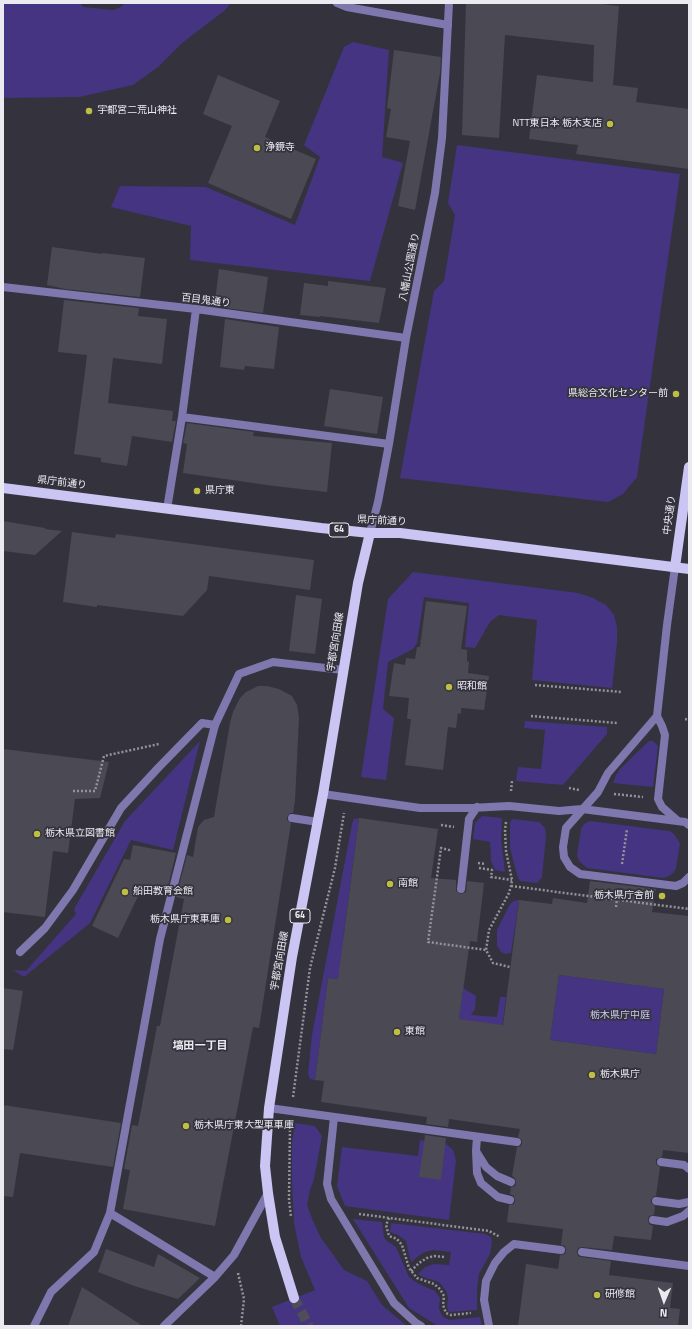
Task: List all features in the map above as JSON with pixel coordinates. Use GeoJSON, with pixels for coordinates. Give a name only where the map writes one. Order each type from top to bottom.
{"type":"FeatureCollection","features":[{"type":"Feature","properties":{"kind":"main road","name":"中央通り"},"geometry":{"type":"LineString","coordinates":[[675,567],[689,467]]}},
{"type":"Feature","properties":{"kind":"main road","name":"県庁前通り"},"geometry":{"type":"LineString","coordinates":[[3,488],[370,533],[400,533],[689,569]]}},
{"type":"Feature","properties":{"kind":"main road","name":"宇都宮向田線"},"geometry":{"type":"LineString","coordinates":[[294,1298],[275,1237],[268,1193],[265,1166],[269,1108],[292,957],[323,794],[358,583],[370,533]]}},
{"type":"Feature","properties":{"kind":"street"},"geometry":{"type":"LineString","coordinates":[[337,3],[347,7],[448,25]]}},
{"type":"Feature","properties":{"kind":"street","name":"八幡山公園通り"},"geometry":{"type":"LineString","coordinates":[[370,533],[378,502],[406,338],[435,193],[442,138],[448,3]]}},
{"type":"Feature","properties":{"kind":"street","name":"百目鬼通り"},"geometry":{"type":"LineString","coordinates":[[3,287],[196,309],[406,338]]}},
{"type":"Feature","properties":{"kind":"street"},"geometry":{"type":"LineString","coordinates":[[167,509],[182,417],[196,309]]}},
{"type":"Feature","properties":{"kind":"street"},"geometry":{"type":"LineString","coordinates":[[182,417],[389,444]]}},
{"type":"Feature","properties":{"kind":"street"},"geometry":{"type":"LineString","coordinates":[[675,567],[657,716],[665,735],[658,799],[662,807],[685,823]]}},
{"type":"Feature","properties":{"kind":"street"},"geometry":{"type":"LineString","coordinates":[[34,1326],[51,1292],[94,1252],[110,1213],[160,939],[215,725],[239,674],[273,662],[343,670]]}},
{"type":"Feature","properties":{"kind":"street"},"geometry":{"type":"LineString","coordinates":[[657,716],[608,773],[598,792],[566,828],[563,847],[564,856],[570,867],[580,874],[689,888]]}},
{"type":"Feature","properties":{"kind":"street"},"geometry":{"type":"LineString","coordinates":[[20,952],[45,928],[73,890],[121,808],[202,723],[215,725]]}},
{"type":"Feature","properties":{"kind":"street"},"geometry":{"type":"LineString","coordinates":[[323,794],[420,808],[509,806],[559,812],[582,809],[629,814],[685,823]]}},
{"type":"Feature","properties":{"kind":"street"},"geometry":{"type":"LineString","coordinates":[[461,889],[469,819],[477,807]]}},
{"type":"Feature","properties":{"kind":"street"},"geometry":{"type":"LineString","coordinates":[[292,818],[318,822]]}},
{"type":"Feature","properties":{"kind":"street"},"geometry":{"type":"LineString","coordinates":[[676,886],[683,883],[689,877]]}},
{"type":"Feature","properties":{"kind":"street"},"geometry":{"type":"LineString","coordinates":[[269,1108],[517,1142]]}},
{"type":"Feature","properties":{"kind":"street"},"geometry":{"type":"LineString","coordinates":[[334,1117],[327,1184],[331,1199],[394,1303],[421,1326]]}},
{"type":"Feature","properties":{"kind":"street"},"geometry":{"type":"LineString","coordinates":[[477,1137],[477,1173],[481,1183],[498,1196],[510,1200]]}},
{"type":"Feature","properties":{"kind":"street"},"geometry":{"type":"LineString","coordinates":[[476,1151],[486,1167],[497,1176],[511,1182]]}},
{"type":"Feature","properties":{"kind":"street"},"geometry":{"type":"LineString","coordinates":[[661,1162],[684,1165],[689,1169]]}},
{"type":"Feature","properties":{"kind":"street"},"geometry":{"type":"LineString","coordinates":[[164,1326],[215,1277],[234,1255],[268,1193]]}},
{"type":"Feature","properties":{"kind":"street"},"geometry":{"type":"LineString","coordinates":[[656,1200],[679,1204],[689,1202]]}},
{"type":"Feature","properties":{"kind":"street"},"geometry":{"type":"LineString","coordinates":[[653,1220],[667,1222],[683,1216],[689,1211]]}},
{"type":"Feature","properties":{"kind":"street"},"geometry":{"type":"LineString","coordinates":[[110,1213],[215,1277]]}},
{"type":"Feature","properties":{"kind":"street"},"geometry":{"type":"LineString","coordinates":[[489,1326],[484,1300],[486,1281],[495,1263],[504,1252],[514,1244],[561,1250]]}},
{"type":"Feature","properties":{"kind":"street"},"geometry":{"type":"LineString","coordinates":[[582,1252],[689,1266]]}},
{"type":"Feature","properties":{"kind":"path"},"geometry":{"type":"LineString","coordinates":[[535,685],[622,692]]}},
{"type":"Feature","properties":{"kind":"path"},"geometry":{"type":"LineString","coordinates":[[531,716],[617,723]]}},
{"type":"Feature","properties":{"kind":"path"},"geometry":{"type":"LineString","coordinates":[[685,719],[689,720]]}},
{"type":"Feature","properties":{"kind":"path"},"geometry":{"type":"LineString","coordinates":[[73,791],[95,791],[104,756],[160,744]]}},
{"type":"Feature","properties":{"kind":"path"},"geometry":{"type":"LineString","coordinates":[[510,967],[493,963],[486,950],[489,930],[509,893],[512,880],[506,851],[505,830],[512,781]]}},
{"type":"Feature","properties":{"kind":"path"},"geometry":{"type":"LineString","coordinates":[[569,788],[658,799]]}},
{"type":"Feature","properties":{"kind":"path"},"geometry":{"type":"LineString","coordinates":[[622,864],[631,796]]}},
{"type":"Feature","properties":{"kind":"path"},"geometry":{"type":"LineString","coordinates":[[291,1223],[289,1200],[291,1111],[310,968],[335,868],[348,798]]}},
{"type":"Feature","properties":{"kind":"path"},"geometry":{"type":"LineString","coordinates":[[434,824],[457,827]]}},
{"type":"Feature","properties":{"kind":"path"},"geometry":{"type":"LineString","coordinates":[[449,856],[449,850],[442,848],[428,942],[486,950]]}},
{"type":"Feature","properties":{"kind":"path"},"geometry":{"type":"LineString","coordinates":[[475,863],[486,864]]}},
{"type":"Feature","properties":{"kind":"path"},"geometry":{"type":"LineString","coordinates":[[474,868],[492,870],[490,877],[512,880]]}},
{"type":"Feature","properties":{"kind":"path"},"geometry":{"type":"LineString","coordinates":[[511,886],[689,909]]}},
{"type":"Feature","properties":{"kind":"path"},"geometry":{"type":"LineString","coordinates":[[616,907],[617,899]]}},
{"type":"Feature","properties":{"kind":"path"},"geometry":{"type":"LineString","coordinates":[[339,1212],[489,1231],[514,1244]]}},
{"type":"Feature","properties":{"kind":"path"},"geometry":{"type":"LineString","coordinates":[[389,1218],[386,1225],[389,1236],[397,1239],[402,1245],[406,1261],[411,1271],[417,1278],[434,1284],[440,1289],[444,1296],[443,1305],[446,1313],[461,1314],[486,1311]]}},
{"type":"Feature","properties":{"kind":"path"},"geometry":{"type":"LineString","coordinates":[[411,1271],[427,1258],[434,1256],[444,1257]]}},
{"type":"Feature","properties":{"kind":"path"},"geometry":{"type":"LineString","coordinates":[[238,1270],[244,1299],[241,1326]]}},
{"type":"Feature","properties":{"kind":"green space"},"geometry":{"type":"Polygon","coordinates":[[[3,3],[80,3],[83,7],[113,10],[121,7],[125,3],[231,3],[224,11],[182,43],[158,67],[133,85],[79,97],[3,98],[3,3]]]}},
{"type":"Feature","properties":{"kind":"green space"},"geometry":{"type":"Polygon","coordinates":[[[353,42],[389,50],[382,157],[403,163],[370,281],[190,260],[191,226],[111,207],[120,186],[206,187],[295,225],[320,157],[304,145],[344,47],[353,42]]]}},
{"type":"Feature","properties":{"kind":"green space"},"geometry":{"type":"Polygon","coordinates":[[[457,145],[680,174],[637,477],[623,494],[608,502],[400,478],[434,291],[444,281],[455,215],[448,203],[457,145]]]}},
{"type":"Feature","properties":{"kind":"green space"},"geometry":{"type":"Polygon","coordinates":[[[413,572],[578,593],[593,598],[606,605],[614,615],[617,627],[617,643],[612,688],[532,680],[537,620],[499,615],[491,621],[475,648],[465,647],[469,603],[424,597],[417,643],[413,649],[388,662],[383,709],[394,718],[386,780],[361,777],[388,599],[413,572]]]}},
{"type":"Feature","properties":{"kind":"green space"},"geometry":{"type":"Polygon","coordinates":[[[525,721],[607,727],[607,734],[563,785],[516,781],[518,767],[541,769],[545,730],[524,728],[525,721]]]}},
{"type":"Feature","properties":{"kind":"green space"},"geometry":{"type":"Polygon","coordinates":[[[200,741],[173,850],[131,840],[90,923],[24,977],[13,970],[26,971],[76,914],[74,909],[125,821],[200,741]]]}},
{"type":"Feature","properties":{"kind":"green space"},"geometry":{"type":"Polygon","coordinates":[[[649,741],[653,741],[658,746],[653,787],[613,783],[620,769],[649,741]]]}},
{"type":"Feature","properties":{"kind":"green space"},"geometry":{"type":"Polygon","coordinates":[[[482,816],[502,818],[501,839],[505,872],[495,870],[491,861],[490,842],[473,839],[475,823],[482,816]]]}},
{"type":"Feature","properties":{"kind":"green space"},"geometry":{"type":"Polygon","coordinates":[[[359,818],[343,939],[421,950],[338,979],[328,978],[315,1080],[310,1079],[308,1074],[312,1035],[352,824],[354,819],[359,818]]]}},
{"type":"Feature","properties":{"kind":"green space"},"geometry":{"type":"Polygon","coordinates":[[[512,819],[539,822],[545,828],[546,836],[542,877],[537,883],[520,881],[517,875],[510,848],[510,823],[512,819]]]}},
{"type":"Feature","properties":{"kind":"green space"},"geometry":{"type":"Polygon","coordinates":[[[590,821],[669,831],[674,834],[680,843],[674,872],[664,878],[587,868],[579,861],[577,855],[581,829],[584,824],[590,821]]]}},
{"type":"Feature","properties":{"kind":"green space"},"geometry":{"type":"Polygon","coordinates":[[[519,900],[511,953],[506,954],[501,952],[497,946],[497,930],[510,904],[519,900]]]}},
{"type":"Feature","properties":{"kind":"green space","name":"栃木県庁中庭"},"geometry":{"type":"Polygon","coordinates":[[[559,975],[664,989],[656,1054],[550,1040],[559,975]]]}},
{"type":"Feature","properties":{"kind":"green space"},"geometry":{"type":"Polygon","coordinates":[[[463,988],[476,996],[475,1009],[471,1015],[497,1017],[500,997],[506,997],[502,1029],[459,1019],[463,988]]]}},
{"type":"Feature","properties":{"kind":"green space"},"geometry":{"type":"Polygon","coordinates":[[[295,1123],[315,1126],[322,1136],[314,1179],[307,1205],[321,1238],[344,1270],[367,1281],[382,1305],[407,1326],[280,1326],[272,1307],[315,1290],[301,1257],[294,1223],[292,1143],[295,1123]]]}},
{"type":"Feature","properties":{"kind":"green space"},"geometry":{"type":"Polygon","coordinates":[[[420,1140],[445,1143],[453,1150],[456,1160],[449,1220],[345,1206],[337,1186],[342,1147],[418,1156],[420,1140]]]}},
{"type":"Feature","properties":{"kind":"green space"},"geometry":{"type":"Polygon","coordinates":[[[353,1219],[382,1222],[384,1237],[396,1247],[409,1277],[417,1283],[435,1291],[440,1298],[439,1309],[443,1317],[450,1320],[480,1317],[482,1326],[438,1326],[409,1308],[353,1219]]]}},
{"type":"Feature","properties":{"kind":"green space"},"geometry":{"type":"Polygon","coordinates":[[[391,1223],[485,1234],[491,1237],[492,1243],[490,1254],[479,1274],[477,1310],[449,1312],[447,1307],[448,1297],[446,1291],[439,1282],[418,1274],[425,1267],[434,1264],[449,1265],[451,1252],[434,1250],[425,1252],[412,1262],[406,1241],[398,1235],[390,1232],[391,1223]]]}},
{"type":"Feature","properties":{"kind":"building"},"geometry":{"type":"Polygon","coordinates":[[[466,3],[592,3],[619,6],[613,85],[638,88],[636,102],[689,109],[689,169],[576,154],[578,145],[529,139],[537,75],[593,82],[594,45],[505,35],[499,138],[462,135],[466,3]]]}},
{"type":"Feature","properties":{"kind":"building"},"geometry":{"type":"Polygon","coordinates":[[[394,50],[441,57],[440,73],[415,210],[398,206],[410,141],[386,137],[391,109],[387,108],[394,50]]]}},
{"type":"Feature","properties":{"kind":"building","name":"浄鏡寺"},"geometry":{"type":"Polygon","coordinates":[[[218,75],[280,101],[265,137],[316,159],[291,219],[208,183],[232,126],[203,114],[218,75]]]}},
{"type":"Feature","properties":{"kind":"building"},"geometry":{"type":"Polygon","coordinates":[[[52,247],[145,258],[140,297],[65,289],[47,285],[52,247]]]}},
{"type":"Feature","properties":{"kind":"building"},"geometry":{"type":"Polygon","coordinates":[[[219,269],[268,277],[263,313],[226,308],[227,303],[215,301],[219,269]]]}},
{"type":"Feature","properties":{"kind":"building"},"geometry":{"type":"Polygon","coordinates":[[[328,281],[386,288],[379,323],[300,315],[304,283],[328,286],[328,281]]]}},
{"type":"Feature","properties":{"kind":"building"},"geometry":{"type":"Polygon","coordinates":[[[64,300],[139,308],[138,316],[167,319],[162,364],[113,358],[108,403],[173,411],[172,421],[176,421],[172,442],[132,436],[127,466],[101,462],[101,458],[74,454],[87,355],[58,352],[64,300]]]}},
{"type":"Feature","properties":{"kind":"building"},"geometry":{"type":"Polygon","coordinates":[[[225,319],[279,327],[274,369],[245,366],[244,370],[220,367],[225,319]]]}},
{"type":"Feature","properties":{"kind":"building"},"geometry":{"type":"Polygon","coordinates":[[[330,389],[383,397],[377,434],[324,426],[330,389]]]}},
{"type":"Feature","properties":{"kind":"building"},"geometry":{"type":"Polygon","coordinates":[[[187,423],[254,432],[253,436],[332,443],[327,492],[183,473],[187,444],[183,443],[187,423]]]}},
{"type":"Feature","properties":{"kind":"building"},"geometry":{"type":"Polygon","coordinates":[[[3,521],[62,531],[35,555],[3,551],[3,521]]]}},
{"type":"Feature","properties":{"kind":"building"},"geometry":{"type":"Polygon","coordinates":[[[72,532],[115,538],[116,534],[314,560],[310,590],[209,576],[207,590],[183,616],[63,602],[72,532]]]}},
{"type":"Feature","properties":{"kind":"building"},"geometry":{"type":"Polygon","coordinates":[[[296,595],[322,599],[315,654],[289,651],[296,595]]]}},
{"type":"Feature","properties":{"kind":"building","name":"昭和館"},"geometry":{"type":"Polygon","coordinates":[[[426,601],[467,606],[461,649],[467,650],[467,661],[469,662],[468,673],[489,676],[484,710],[461,708],[461,714],[458,713],[456,728],[448,727],[443,770],[405,765],[411,719],[407,719],[409,698],[389,696],[394,663],[405,665],[406,658],[415,659],[417,647],[420,647],[426,601]]]}},
{"type":"Feature","properties":{"kind":"building"},"geometry":{"type":"Polygon","coordinates":[[[258,686],[267,686],[279,689],[292,696],[297,705],[299,718],[295,801],[293,813],[290,813],[287,817],[287,820],[291,823],[259,1028],[253,1027],[215,1226],[123,1209],[130,1170],[124,1169],[132,1125],[138,1126],[157,1026],[160,1026],[184,899],[176,897],[187,855],[193,857],[198,827],[204,820],[214,817],[233,712],[240,698],[246,692],[258,686]]]}},
{"type":"Feature","properties":{"kind":"building","name":"栃木県立図書館"},"geometry":{"type":"Polygon","coordinates":[[[3,749],[109,762],[100,798],[75,799],[68,853],[53,851],[45,917],[3,912],[3,749]]]}},
{"type":"Feature","properties":{"kind":"building"},"geometry":{"type":"Polygon","coordinates":[[[359,818],[438,829],[431,878],[456,880],[456,891],[461,894],[466,892],[467,881],[484,883],[477,942],[470,941],[459,1019],[503,1025],[519,900],[552,904],[553,898],[587,903],[590,881],[656,889],[652,912],[689,916],[689,1153],[663,1150],[662,1157],[656,1159],[656,1164],[660,1167],[656,1196],[654,1196],[651,1200],[651,1203],[655,1206],[654,1215],[649,1216],[648,1220],[649,1224],[653,1226],[651,1240],[614,1236],[612,1250],[582,1247],[578,1248],[577,1252],[578,1256],[581,1257],[611,1261],[609,1275],[673,1283],[670,1308],[680,1309],[678,1326],[518,1326],[526,1264],[558,1269],[560,1255],[565,1254],[566,1250],[565,1246],[561,1245],[563,1229],[507,1222],[509,1205],[514,1204],[515,1201],[514,1196],[510,1194],[511,1187],[515,1186],[516,1182],[515,1178],[512,1176],[517,1147],[521,1146],[522,1143],[522,1140],[518,1137],[520,1129],[449,1119],[448,1127],[426,1124],[427,1117],[321,1102],[324,1081],[315,1080],[328,978],[338,979],[359,818]],[[559,975],[550,1040],[656,1054],[664,989],[559,975]]]}},
{"type":"Feature","properties":{"kind":"building","name":"船田教育会館"},"geometry":{"type":"Polygon","coordinates":[[[133,845],[176,853],[166,895],[141,890],[118,938],[92,926],[124,859],[130,860],[133,845]]]}},
{"type":"Feature","properties":{"kind":"building"},"geometry":{"type":"Polygon","coordinates":[[[3,988],[23,991],[13,1050],[3,1049],[3,988]]]}},
{"type":"Feature","properties":{"kind":"building"},"geometry":{"type":"Polygon","coordinates":[[[3,1105],[121,1123],[113,1167],[20,1153],[13,1197],[3,1196],[3,1105]]]}},
{"type":"Feature","properties":{"kind":"building"},"geometry":{"type":"Polygon","coordinates":[[[425,1135],[446,1138],[441,1180],[419,1177],[425,1135]]]}},
{"type":"Feature","properties":{"kind":"building"},"geometry":{"type":"Polygon","coordinates":[[[106,1249],[154,1267],[158,1254],[200,1278],[178,1299],[134,1286],[98,1272],[106,1249]]]}},
{"type":"Feature","properties":{"kind":"building"},"geometry":{"type":"Polygon","coordinates":[[[82,1287],[143,1326],[68,1326],[82,1287]]]}},
{"type":"Feature","properties":{"kind":"tunnel"},"geometry":{"type":"LineString","coordinates":[[294,1298],[309,1326]]}},
{"type":"Feature","properties":{"kind":"place","name":"宇都宮二荒山神社"},"geometry":{"type":"Point","coordinates":[89,111]}},
{"type":"Feature","properties":{"kind":"place","name":"NTT東日本 栃木支店"},"geometry":{"type":"Point","coordinates":[610,124]}},
{"type":"Feature","properties":{"kind":"place","name":"浄鏡寺"},"geometry":{"type":"Point","coordinates":[257,148]}},
{"type":"Feature","properties":{"kind":"place","name":"県総合文化センター前"},"geometry":{"type":"Point","coordinates":[676,394]}},
{"type":"Feature","properties":{"kind":"place","name":"県庁東"},"geometry":{"type":"Point","coordinates":[197,491]}},
{"type":"Feature","properties":{"kind":"place","name":"昭和館"},"geometry":{"type":"Point","coordinates":[449,687]}},
{"type":"Feature","properties":{"kind":"place","name":"栃木県立図書館"},"geometry":{"type":"Point","coordinates":[37,834]}},
{"type":"Feature","properties":{"kind":"place","name":"南館"},"geometry":{"type":"Point","coordinates":[390,884]}},
{"type":"Feature","properties":{"kind":"place","name":"船田教育会館"},"geometry":{"type":"Point","coordinates":[125,892]}},
{"type":"Feature","properties":{"kind":"place","name":"栃木県庁舎前"},"geometry":{"type":"Point","coordinates":[662,896]}},
{"type":"Feature","properties":{"kind":"place","name":"栃木県庁東車庫"},"geometry":{"type":"Point","coordinates":[228,920]}},
{"type":"Feature","properties":{"kind":"place","name":"東館"},"geometry":{"type":"Point","coordinates":[397,1032]}},
{"type":"Feature","properties":{"kind":"place","name":"栃木県庁"},"geometry":{"type":"Point","coordinates":[592,1075]}},
{"type":"Feature","properties":{"kind":"place","name":"栃木県庁東大型車車庫"},"geometry":{"type":"Point","coordinates":[186,1126]}},
{"type":"Feature","properties":{"kind":"place","name":"研修館"},"geometry":{"type":"Point","coordinates":[597,1295]}},
{"type":"Feature","properties":{"kind":"district","name":"塙田一丁目"},"geometry":{"type":"Point","coordinates":[200,1046]}}]}
